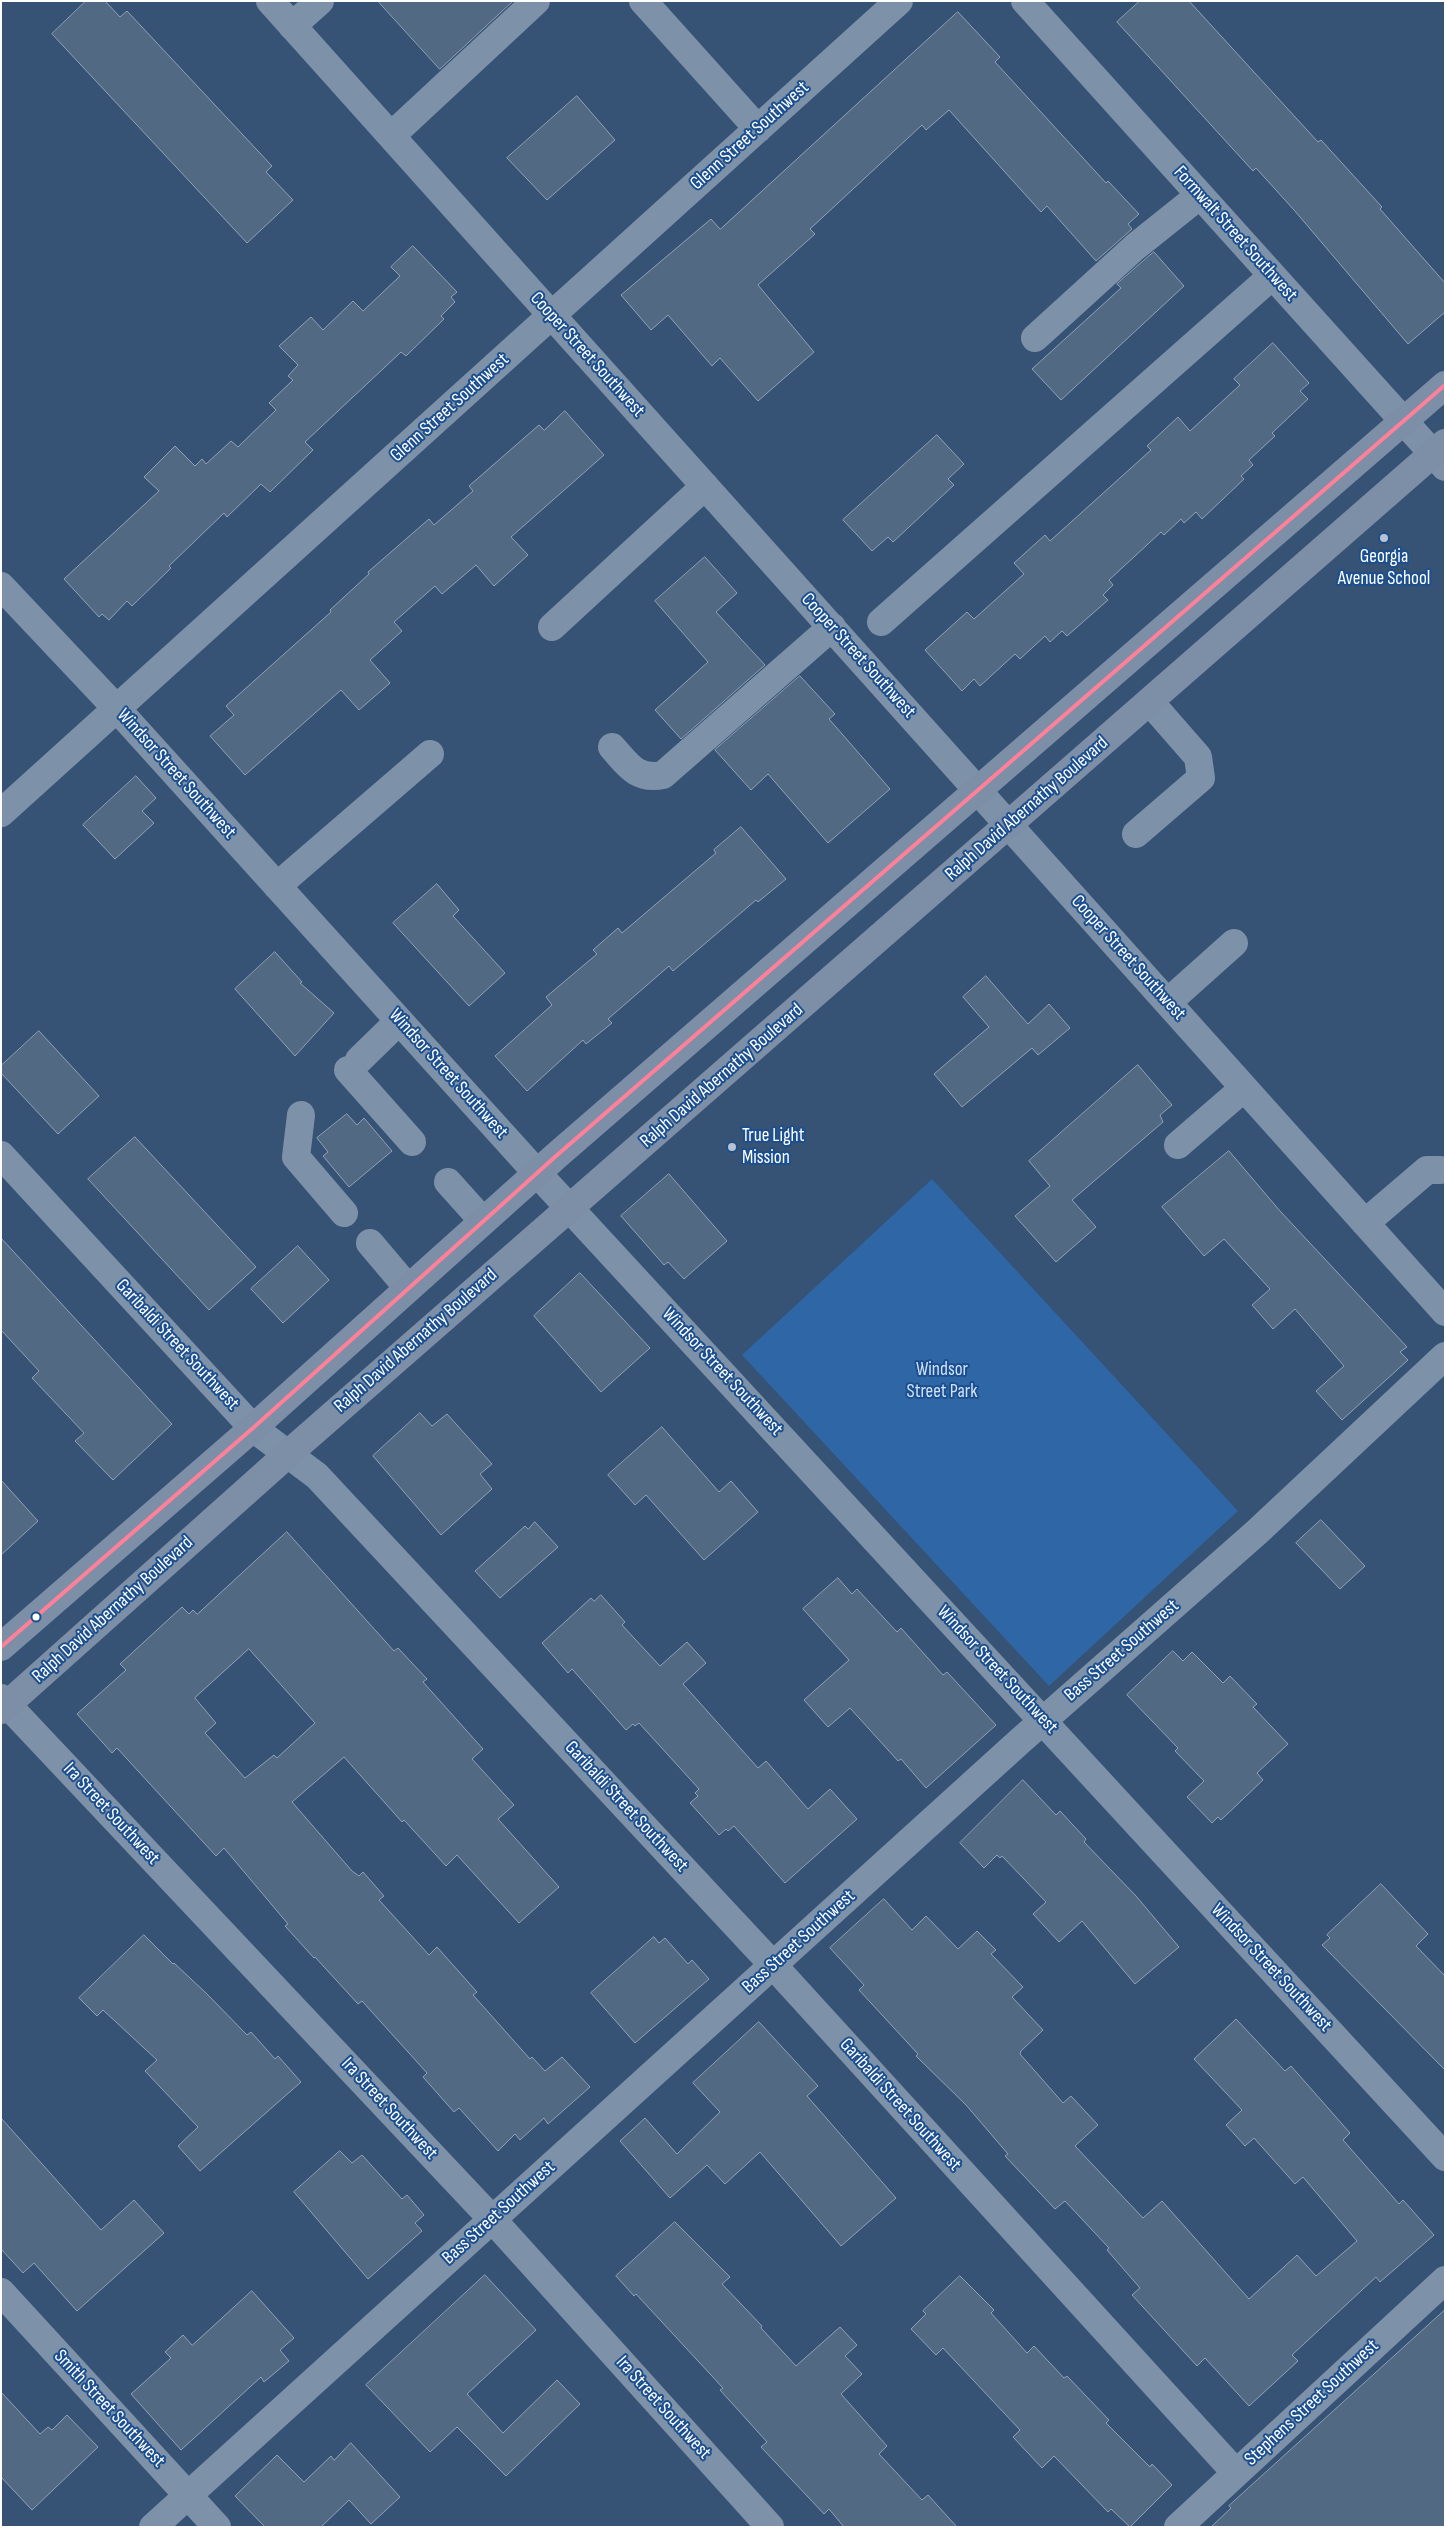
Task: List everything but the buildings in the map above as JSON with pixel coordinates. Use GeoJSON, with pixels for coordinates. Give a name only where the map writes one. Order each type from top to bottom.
{"type":"FeatureCollection","features":[{"type":"Feature","properties":{"kind":"main road"},"geometry":{"type":"LineString","coordinates":[[1,1647],[253,1428],[537,1173],[1445,385]]}},
{"type":"Feature","properties":{"kind":"main road","name":"Ralph David Abernathy Boulevard"},"geometry":{"type":"LineString","coordinates":[[3,1704],[1150,702],[1441,455]]}},
{"type":"Feature","properties":{"kind":"street","name":"Cooper Street Southwest"},"geometry":{"type":"LineString","coordinates":[[270,1],[1445,1312]]}},
{"type":"Feature","properties":{"kind":"street"},"geometry":{"type":"LineString","coordinates":[[292,26],[320,1]]}},
{"type":"Feature","properties":{"kind":"street"},"geometry":{"type":"LineString","coordinates":[[391,136],[536,1]]}},
{"type":"Feature","properties":{"kind":"street"},"geometry":{"type":"LineString","coordinates":[[643,1],[758,129]]}},
{"type":"Feature","properties":{"kind":"street","name":"Glenn Street Southwest"},"geometry":{"type":"LineString","coordinates":[[1,813],[899,1]]}},
{"type":"Feature","properties":{"kind":"street","name":"Formwalt Street Southwest"},"geometry":{"type":"LineString","coordinates":[[1025,1],[1403,422],[1441,455]]}},
{"type":"Feature","properties":{"kind":"street"},"geometry":{"type":"LineString","coordinates":[[1035,338],[1135,248],[1200,195]]}},
{"type":"Feature","properties":{"kind":"street"},"geometry":{"type":"LineString","coordinates":[[881,622],[1272,276]]}},
{"type":"Feature","properties":{"kind":"street"},"geometry":{"type":"LineString","coordinates":[[552,626],[705,486]]}},
{"type":"Feature","properties":{"kind":"street","name":"Windsor Street Southwest"},"geometry":{"type":"LineString","coordinates":[[1,586],[117,709],[537,1173],[1044,1720],[1445,2157]]}},
{"type":"Feature","properties":{"kind":"street"},"geometry":{"type":"LineString","coordinates":[[612,747],[632,769],[648,778],[663,775],[832,628]]}},
{"type":"Feature","properties":{"kind":"street"},"geometry":{"type":"LineString","coordinates":[[1136,834],[1201,778],[1198,757],[1150,702]]}},
{"type":"Feature","properties":{"kind":"street"},"geometry":{"type":"LineString","coordinates":[[277,886],[430,754]]}},
{"type":"Feature","properties":{"kind":"street"},"geometry":{"type":"LineString","coordinates":[[1168,1002],[1234,943]]}},
{"type":"Feature","properties":{"kind":"street"},"geometry":{"type":"LineString","coordinates":[[400,1021],[354,1065],[412,1142]]}},
{"type":"Feature","properties":{"kind":"street"},"geometry":{"type":"LineString","coordinates":[[1178,1145],[1244,1088]]}},
{"type":"Feature","properties":{"kind":"street"},"geometry":{"type":"LineString","coordinates":[[301,1115],[296,1157],[344,1213]]}},
{"type":"Feature","properties":{"kind":"street","name":"Garibaldi Street Southwest"},"geometry":{"type":"LineString","coordinates":[[1,1155],[253,1428],[289,1453],[317,1476],[773,1965],[1236,2473]]}},
{"type":"Feature","properties":{"kind":"street"},"geometry":{"type":"LineString","coordinates":[[1365,1223],[1427,1170],[1440,1170]]}},
{"type":"Feature","properties":{"kind":"street"},"geometry":{"type":"LineString","coordinates":[[448,1182],[483,1221]]}},
{"type":"Feature","properties":{"kind":"street"},"geometry":{"type":"LineString","coordinates":[[370,1243],[408,1288]]}},
{"type":"Feature","properties":{"kind":"street","name":"Bass Street Southwest"},"geometry":{"type":"LineString","coordinates":[[153,2527],[1044,1720],[1257,1532],[1445,1356]]}},
{"type":"Feature","properties":{"kind":"street","name":"Ira Street Southwest"},"geometry":{"type":"LineString","coordinates":[[3,1704],[492,2219],[770,2527]]}},
{"type":"Feature","properties":{"kind":"street","name":"Stephens Street Southwest"},"geometry":{"type":"LineString","coordinates":[[1178,2527],[1445,2280]]}},
{"type":"Feature","properties":{"kind":"street","name":"Smith Street Southwest"},"geometry":{"type":"LineString","coordinates":[[1,2292],[188,2494],[216,2527]]}},
{"type":"Feature","properties":{"kind":"green space","name":"Windsor Street Park"},"geometry":{"type":"Polygon","coordinates":[[[932,1179],[1238,1511],[1049,1686],[742,1355],[932,1179]]]}},
{"type":"Feature","properties":{"kind":"transit line"},"geometry":{"type":"LineString","coordinates":[[1,1647],[253,1428],[556,1156],[1445,385]]}},
{"type":"Feature","properties":{"kind":"place","name":"Georgia Avenue School"},"geometry":{"type":"Point","coordinates":[1384,538]}},
{"type":"Feature","properties":{"kind":"place","name":"True Light Mission"},"geometry":{"type":"Point","coordinates":[732,1147]}}]}
